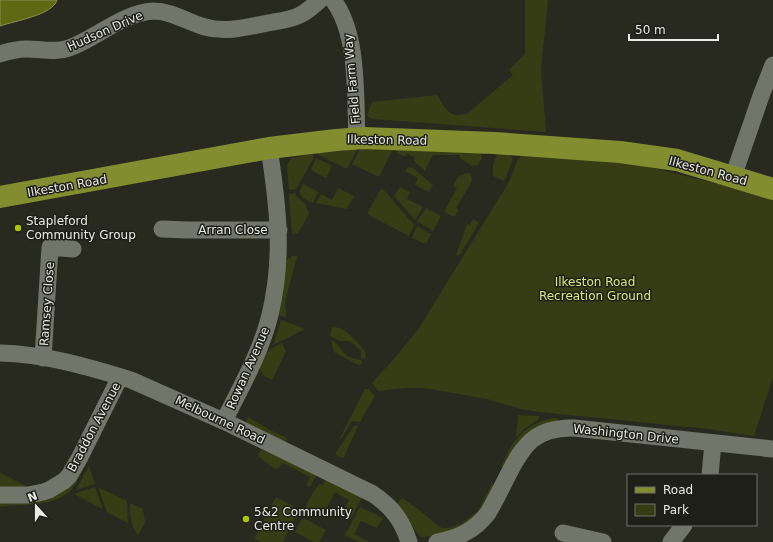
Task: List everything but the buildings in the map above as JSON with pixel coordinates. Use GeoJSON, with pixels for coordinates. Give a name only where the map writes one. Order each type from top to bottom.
{"type":"FeatureCollection","features":[{"type":"Feature","properties":{"kind":"main road","name":"Ilkeston Road"},"geometry":{"type":"LineString","coordinates":[[0,197],[269,148],[357,138],[494,143],[620,152],[677,160],[773,189]]}},
{"type":"Feature","properties":{"kind":"street","name":"Hudson Drive"},"geometry":{"type":"LineString","coordinates":[[0,54],[25,49],[66,49],[128,18],[144,12],[170,13],[206,28],[233,29],[293,18],[304,13],[320,0]]}},
{"type":"Feature","properties":{"kind":"street","name":"Field Farm Way"},"geometry":{"type":"LineString","coordinates":[[333,0],[345,22],[351,46],[357,138]]}},
{"type":"Feature","properties":{"kind":"street"},"geometry":{"type":"LineString","coordinates":[[733,177],[773,65]]}},
{"type":"Feature","properties":{"kind":"street","name":"Rowan Avenue"},"geometry":{"type":"LineString","coordinates":[[224,421],[248,374],[270,315],[277,268],[279,230],[276,195],[269,148]]}},
{"type":"Feature","properties":{"kind":"street","name":"Arran Close"},"geometry":{"type":"LineString","coordinates":[[162,229],[187,238],[279,230]]}},
{"type":"Feature","properties":{"kind":"street","name":"Ramsey Close"},"geometry":{"type":"LineString","coordinates":[[43,358],[50,248],[73,249]]}},
{"type":"Feature","properties":{"kind":"street","name":"Melbourne Road"},"geometry":{"type":"LineString","coordinates":[[0,353],[78,364],[131,380],[224,421],[373,494],[390,506],[405,530],[409,542]]}},
{"type":"Feature","properties":{"kind":"street","name":"Braddon Avenue"},"geometry":{"type":"LineString","coordinates":[[0,496],[29,495],[43,492],[64,481],[80,457],[120,377]]}},
{"type":"Feature","properties":{"kind":"street","name":"Washington Drive"},"geometry":{"type":"LineString","coordinates":[[438,542],[467,533],[482,522],[518,454],[538,435],[550,430],[574,428],[773,449]]}},
{"type":"Feature","properties":{"kind":"street"},"geometry":{"type":"LineString","coordinates":[[710,474],[714,442]]}},
{"type":"Feature","properties":{"kind":"street"},"geometry":{"type":"LineString","coordinates":[[671,542],[683,526]]}},
{"type":"Feature","properties":{"kind":"street"},"geometry":{"type":"LineString","coordinates":[[574,537],[603,542]]}},
{"type":"Feature","properties":{"kind":"green space"},"geometry":{"type":"Polygon","coordinates":[[[525,0],[548,0],[541,70],[546,132],[373,119],[367,116],[372,102],[437,95],[446,109],[452,114],[462,115],[468,113],[513,75],[509,70],[525,54],[525,0]]]}},
{"type":"Feature","properties":{"kind":"green space"},"geometry":{"type":"Polygon","coordinates":[[[357,149],[347,169],[317,154],[317,153],[357,149]]]}},
{"type":"Feature","properties":{"kind":"green space"},"geometry":{"type":"Polygon","coordinates":[[[360,149],[393,149],[379,177],[352,164],[360,149]]]}},
{"type":"Feature","properties":{"kind":"green space"},"geometry":{"type":"Polygon","coordinates":[[[397,149],[481,153],[482,158],[478,165],[472,166],[460,158],[459,155],[433,155],[425,171],[414,161],[415,158],[407,153],[405,157],[396,153],[397,149]]]}},
{"type":"Feature","properties":{"kind":"green space"},"geometry":{"type":"Polygon","coordinates":[[[500,153],[511,156],[513,159],[504,181],[493,176],[494,161],[500,153]]]}},
{"type":"Feature","properties":{"kind":"green space"},"geometry":{"type":"Polygon","coordinates":[[[312,154],[314,157],[296,189],[289,190],[287,164],[292,158],[312,154]]]}},
{"type":"Feature","properties":{"kind":"green space","name":"Ilkeston Road Recreation Ground"},"geometry":{"type":"Polygon","coordinates":[[[521,156],[607,160],[648,167],[735,188],[773,200],[773,377],[754,436],[708,429],[540,412],[521,409],[487,399],[424,388],[378,391],[372,383],[419,328],[509,182],[518,159],[521,156]]]}},
{"type":"Feature","properties":{"kind":"green space"},"geometry":{"type":"Polygon","coordinates":[[[316,158],[332,166],[326,178],[311,170],[316,158]]]}},
{"type":"Feature","properties":{"kind":"green space"},"geometry":{"type":"Polygon","coordinates":[[[408,167],[413,168],[433,185],[429,192],[415,185],[418,178],[405,171],[408,167]]]}},
{"type":"Feature","properties":{"kind":"green space"},"geometry":{"type":"Polygon","coordinates":[[[468,173],[471,174],[472,181],[456,208],[458,210],[454,217],[444,212],[457,188],[453,186],[459,176],[468,173]]]}},
{"type":"Feature","properties":{"kind":"green space"},"geometry":{"type":"Polygon","coordinates":[[[303,184],[318,192],[313,203],[301,196],[299,192],[303,184]]]}},
{"type":"Feature","properties":{"kind":"green space"},"geometry":{"type":"Polygon","coordinates":[[[400,187],[410,192],[407,199],[423,207],[415,220],[394,196],[400,187]]]}},
{"type":"Feature","properties":{"kind":"green space"},"geometry":{"type":"Polygon","coordinates":[[[338,188],[354,196],[347,209],[316,203],[321,194],[332,200],[338,188]]]}},
{"type":"Feature","properties":{"kind":"green space"},"geometry":{"type":"Polygon","coordinates":[[[383,189],[414,225],[409,236],[367,214],[380,190],[383,189]]]}},
{"type":"Feature","properties":{"kind":"green space"},"geometry":{"type":"Polygon","coordinates":[[[295,193],[296,196],[305,204],[309,214],[298,233],[292,234],[289,194],[295,193]]]}},
{"type":"Feature","properties":{"kind":"green space"},"geometry":{"type":"Polygon","coordinates":[[[426,208],[441,216],[433,231],[417,221],[426,208]]]}},
{"type":"Feature","properties":{"kind":"green space"},"geometry":{"type":"Polygon","coordinates":[[[473,219],[479,223],[459,256],[456,255],[467,224],[470,225],[473,219]]]}},
{"type":"Feature","properties":{"kind":"green space"},"geometry":{"type":"Polygon","coordinates":[[[417,226],[431,234],[426,244],[412,238],[417,226]]]}},
{"type":"Feature","properties":{"kind":"green space"},"geometry":{"type":"Polygon","coordinates":[[[292,256],[297,256],[285,302],[286,317],[277,315],[286,261],[292,256]]]}},
{"type":"Feature","properties":{"kind":"green space"},"geometry":{"type":"Polygon","coordinates":[[[281,320],[305,329],[273,345],[281,320]]]}},
{"type":"Feature","properties":{"kind":"green space"},"geometry":{"type":"Polygon","coordinates":[[[332,327],[342,329],[354,339],[365,351],[366,356],[364,359],[361,358],[361,351],[350,341],[340,341],[330,336],[332,327]]]}},
{"type":"Feature","properties":{"kind":"green space"},"geometry":{"type":"Polygon","coordinates":[[[331,340],[336,343],[347,356],[362,361],[361,364],[358,365],[334,352],[331,340]]]}},
{"type":"Feature","properties":{"kind":"green space"},"geometry":{"type":"Polygon","coordinates":[[[282,343],[286,351],[272,380],[263,375],[259,366],[267,352],[282,343]]]}},
{"type":"Feature","properties":{"kind":"green space"},"geometry":{"type":"Polygon","coordinates":[[[365,389],[369,389],[375,396],[360,422],[352,421],[339,440],[365,389]]]}},
{"type":"Feature","properties":{"kind":"green space"},"geometry":{"type":"Polygon","coordinates":[[[518,415],[539,416],[539,419],[524,429],[516,438],[518,415]]]}},
{"type":"Feature","properties":{"kind":"green space"},"geometry":{"type":"Polygon","coordinates":[[[248,417],[287,438],[285,443],[245,424],[248,417]]]}},
{"type":"Feature","properties":{"kind":"green space"},"geometry":{"type":"Polygon","coordinates":[[[557,418],[558,422],[504,467],[501,467],[512,445],[523,432],[539,422],[557,418]]]}},
{"type":"Feature","properties":{"kind":"green space"},"geometry":{"type":"Polygon","coordinates":[[[354,426],[358,426],[344,457],[342,458],[335,454],[354,426]]]}},
{"type":"Feature","properties":{"kind":"green space"},"geometry":{"type":"Polygon","coordinates":[[[261,449],[317,474],[310,487],[306,485],[310,477],[283,463],[280,467],[275,469],[259,457],[258,455],[261,449]]]}},
{"type":"Feature","properties":{"kind":"green space"},"geometry":{"type":"Polygon","coordinates":[[[86,464],[72,489],[57,499],[38,504],[0,507],[0,501],[7,501],[86,464]]]}},
{"type":"Feature","properties":{"kind":"green space"},"geometry":{"type":"Polygon","coordinates":[[[89,466],[95,484],[76,490],[89,466]]]}},
{"type":"Feature","properties":{"kind":"green space"},"geometry":{"type":"Polygon","coordinates":[[[0,473],[26,486],[0,488],[0,473]]]}},
{"type":"Feature","properties":{"kind":"green space"},"geometry":{"type":"Polygon","coordinates":[[[326,478],[363,496],[350,520],[341,515],[349,500],[335,492],[326,509],[322,507],[310,517],[307,514],[306,506],[308,501],[319,484],[323,485],[326,478]]]}},
{"type":"Feature","properties":{"kind":"green space"},"geometry":{"type":"Polygon","coordinates":[[[492,484],[494,485],[494,490],[471,523],[454,530],[430,536],[421,537],[397,504],[402,498],[437,525],[442,528],[449,528],[462,523],[478,511],[492,484]]]}},
{"type":"Feature","properties":{"kind":"green space"},"geometry":{"type":"Polygon","coordinates":[[[95,487],[103,509],[74,494],[95,487]]]}},
{"type":"Feature","properties":{"kind":"green space"},"geometry":{"type":"Polygon","coordinates":[[[98,487],[127,501],[128,523],[107,512],[98,487]]]}},
{"type":"Feature","properties":{"kind":"green space"},"geometry":{"type":"Polygon","coordinates":[[[276,497],[293,506],[295,518],[283,542],[260,542],[254,539],[276,497]]]}},
{"type":"Feature","properties":{"kind":"green space"},"geometry":{"type":"Polygon","coordinates":[[[130,503],[143,509],[145,522],[138,535],[132,524],[130,516],[130,503]]]}},
{"type":"Feature","properties":{"kind":"green space"},"geometry":{"type":"Polygon","coordinates":[[[360,507],[383,518],[377,528],[361,521],[354,534],[369,542],[359,542],[345,535],[360,507]]]}},
{"type":"Feature","properties":{"kind":"green space"},"geometry":{"type":"Polygon","coordinates":[[[305,519],[326,530],[319,542],[314,542],[295,532],[301,520],[305,519]]]}},
{"type":"Feature","properties":{"kind":"shaded area"},"geometry":{"type":"Polygon","coordinates":[[[0,0],[57,0],[54,5],[41,14],[0,26],[0,0]]]}},
{"type":"Feature","properties":{"kind":"place","name":"Stapleford Community Group"},"geometry":{"type":"Point","coordinates":[18,228]}},
{"type":"Feature","properties":{"kind":"place","name":"5&2 Community Centre"},"geometry":{"type":"Point","coordinates":[246,519]}}]}
